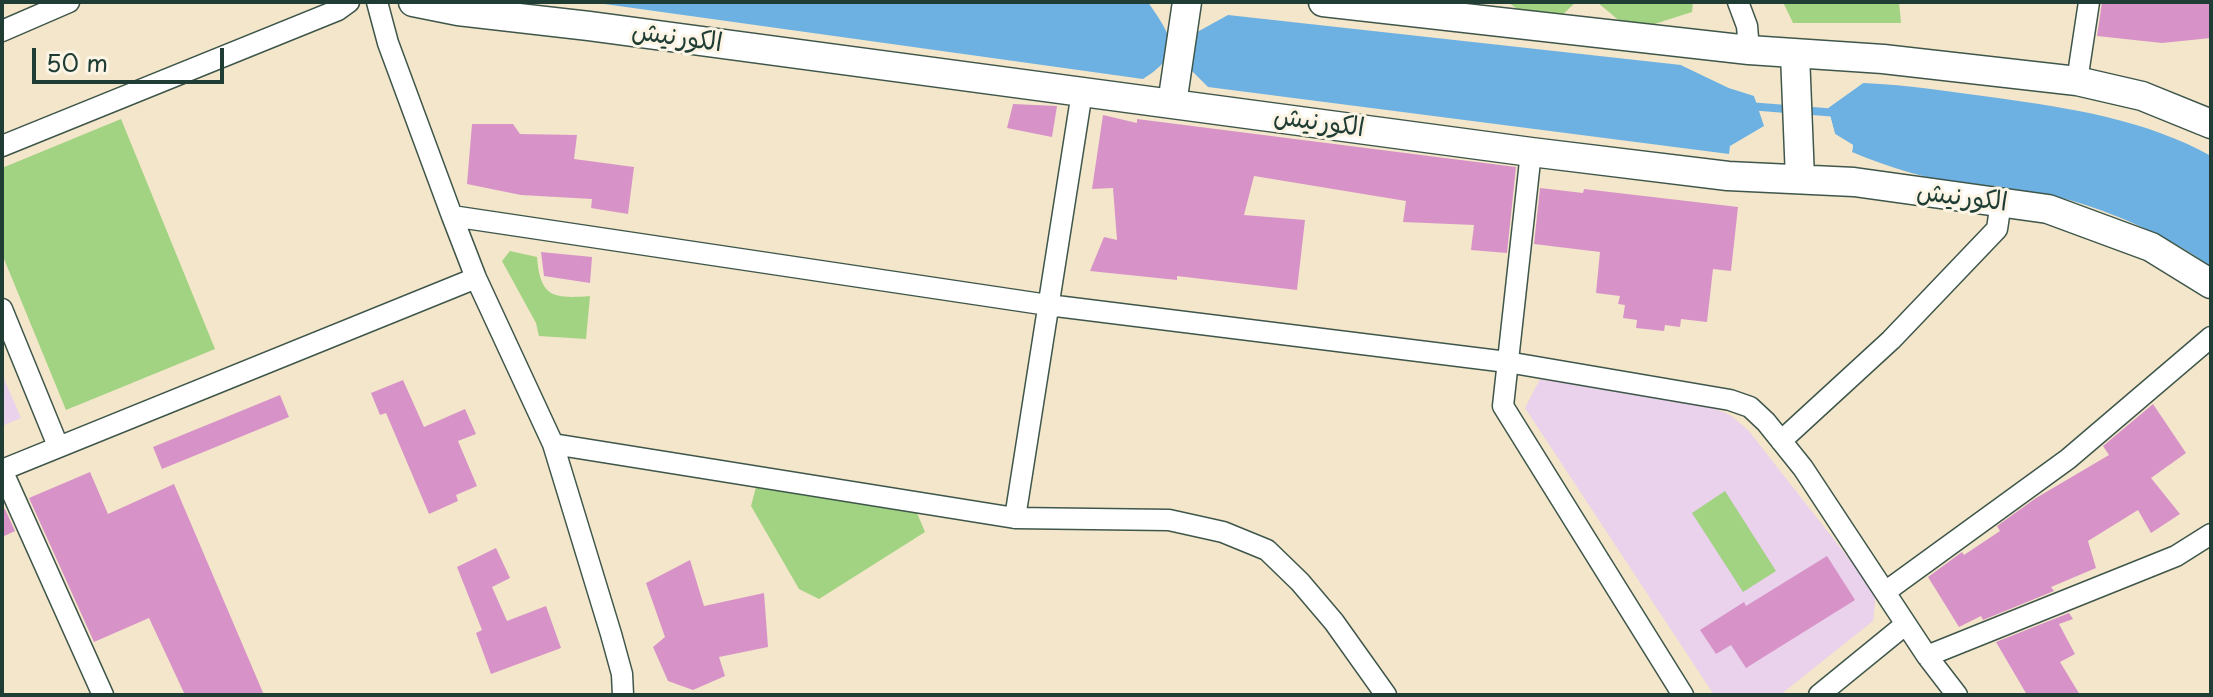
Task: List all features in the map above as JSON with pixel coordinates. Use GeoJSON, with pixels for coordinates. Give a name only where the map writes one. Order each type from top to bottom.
{"type":"FeatureCollection","features":[{"type":"Feature","properties":{"kind":"main road","name":"الكورنيش"},"geometry":{"type":"LineString","coordinates":[[413,2],[458,11],[1082,92],[1174,94],[1531,152],[1728,176],[1799,166],[1854,182],[2048,209],[2151,247],[2211,284]]}},
{"type":"Feature","properties":{"kind":"main road"},"geometry":{"type":"LineString","coordinates":[[1323,2],[1749,50],[1796,61],[1987,69],[2077,81],[2142,96],[2211,124]]}},
{"type":"Feature","properties":{"kind":"main road"},"geometry":{"type":"LineString","coordinates":[[1174,94],[1187,4]]}},
{"type":"Feature","properties":{"kind":"main road"},"geometry":{"type":"LineString","coordinates":[[1796,61],[1799,166]]}},
{"type":"Feature","properties":{"kind":"street"},"geometry":{"type":"LineString","coordinates":[[2,31],[69,2]]}},
{"type":"Feature","properties":{"kind":"street"},"geometry":{"type":"LineString","coordinates":[[2,146],[338,10],[349,2]]}},
{"type":"Feature","properties":{"kind":"street"},"geometry":{"type":"LineString","coordinates":[[377,2],[388,43],[476,278],[553,444],[611,634],[622,674],[623,695]]}},
{"type":"Feature","properties":{"kind":"street"},"geometry":{"type":"LineString","coordinates":[[1738,2],[1747,26],[1749,50]]}},
{"type":"Feature","properties":{"kind":"street"},"geometry":{"type":"LineString","coordinates":[[2077,81],[2089,2]]}},
{"type":"Feature","properties":{"kind":"street"},"geometry":{"type":"LineString","coordinates":[[1015,518],[1082,92]]}},
{"type":"Feature","properties":{"kind":"street"},"geometry":{"type":"LineString","coordinates":[[1531,152],[1503,406],[1683,695]]}},
{"type":"Feature","properties":{"kind":"street"},"geometry":{"type":"LineString","coordinates":[[1781,441],[1891,340],[1997,229],[2001,202]]}},
{"type":"Feature","properties":{"kind":"street"},"geometry":{"type":"LineString","coordinates":[[452,216],[1048,305],[1507,362],[1730,400],[1750,407],[1803,468],[1927,656],[1957,695]]}},
{"type":"Feature","properties":{"kind":"street"},"geometry":{"type":"LineString","coordinates":[[103,695],[2,470],[476,278]]}},
{"type":"Feature","properties":{"kind":"street"},"geometry":{"type":"LineString","coordinates":[[2,309],[58,446]]}},
{"type":"Feature","properties":{"kind":"street"},"geometry":{"type":"LineString","coordinates":[[1885,592],[2068,459],[2211,337]]}},
{"type":"Feature","properties":{"kind":"street"},"geometry":{"type":"LineString","coordinates":[[553,444],[1015,518],[1169,520],[1223,532],[1267,550],[1300,582],[1334,622],[1386,695]]}},
{"type":"Feature","properties":{"kind":"street"},"geometry":{"type":"LineString","coordinates":[[1927,656],[2176,556],[2211,534]]}},
{"type":"Feature","properties":{"kind":"street"},"geometry":{"type":"LineString","coordinates":[[1819,695],[1906,624]]}},
{"type":"Feature","properties":{"kind":"shaded area"},"geometry":{"type":"Polygon","coordinates":[[[2,374],[21,418],[2,426],[2,374]]]}},
{"type":"Feature","properties":{"kind":"shaded area"},"geometry":{"type":"Polygon","coordinates":[[[1540,379],[1706,405],[1730,415],[1748,430],[1876,593],[1873,621],[1780,695],[1714,695],[1525,408],[1540,379]]]}},
{"type":"Feature","properties":{"kind":"green space"},"geometry":{"type":"Polygon","coordinates":[[[1508,2],[1576,2],[1561,16],[1523,14],[1508,2]]]}},
{"type":"Feature","properties":{"kind":"green space"},"geometry":{"type":"Polygon","coordinates":[[[1597,2],[1693,2],[1692,12],[1645,27],[1622,23],[1597,2]]]}},
{"type":"Feature","properties":{"kind":"green space"},"geometry":{"type":"Polygon","coordinates":[[[1783,2],[1899,2],[1901,23],[1793,23],[1783,2]]]}},
{"type":"Feature","properties":{"kind":"green space"},"geometry":{"type":"Polygon","coordinates":[[[121,119],[215,349],[66,410],[2,254],[2,168],[121,119]]]}},
{"type":"Feature","properties":{"kind":"green space"},"geometry":{"type":"Polygon","coordinates":[[[510,251],[537,257],[541,280],[551,293],[567,297],[590,296],[586,339],[539,336],[536,323],[502,261],[510,251]]]}},
{"type":"Feature","properties":{"kind":"green space"},"geometry":{"type":"Polygon","coordinates":[[[756,487],[917,513],[925,532],[819,599],[799,589],[751,506],[756,487]]]}},
{"type":"Feature","properties":{"kind":"green space"},"geometry":{"type":"Polygon","coordinates":[[[1725,491],[1776,571],[1743,592],[1692,513],[1725,491]]]}},
{"type":"Feature","properties":{"kind":"water"},"geometry":{"type":"Polygon","coordinates":[[[590,2],[1148,2],[1168,34],[1170,44],[1165,61],[1143,79],[590,2]]]}},
{"type":"Feature","properties":{"kind":"water"},"geometry":{"type":"Polygon","coordinates":[[[1228,15],[1681,65],[1729,88],[1754,95],[1765,126],[1729,154],[1208,87],[1187,66],[1190,36],[1228,15]]]}},
{"type":"Feature","properties":{"kind":"water"},"geometry":{"type":"Polygon","coordinates":[[[1863,83],[1948,91],[2080,111],[2161,133],[2211,156],[2211,267],[2155,233],[2090,207],[2049,195],[1940,180],[1852,152],[1853,145],[1835,134],[1828,108],[1863,83]]]}},
{"type":"Feature","properties":{"kind":"pier"},"geometry":{"type":"Polygon","coordinates":[[[1681,65],[1691,66],[1730,85],[1757,92],[1768,128],[1735,154],[1729,154],[1730,146],[1764,126],[1754,96],[1729,88],[1681,65]]]}},
{"type":"Feature","properties":{"kind":"pier"},"geometry":{"type":"Polygon","coordinates":[[[1864,79],[1863,83],[1828,108],[1835,134],[1853,145],[1852,152],[1848,153],[1849,147],[1832,136],[1824,107],[1864,79]]]}},
{"type":"Feature","properties":{"kind":"building"},"geometry":{"type":"Polygon","coordinates":[[[2102,2],[2211,2],[2211,38],[2162,43],[2097,36],[2102,2]]]}},
{"type":"Feature","properties":{"kind":"building"},"geometry":{"type":"Polygon","coordinates":[[[1013,104],[1057,106],[1052,137],[1007,128],[1013,104]]]}},
{"type":"Feature","properties":{"kind":"building"},"geometry":{"type":"Polygon","coordinates":[[[1103,115],[1137,123],[1137,119],[1516,167],[1507,253],[1471,250],[1474,225],[1403,222],[1406,201],[1254,176],[1244,215],[1305,220],[1297,290],[1177,276],[1177,280],[1090,271],[1104,237],[1117,240],[1113,188],[1092,189],[1103,115]]]}},
{"type":"Feature","properties":{"kind":"building"},"geometry":{"type":"Polygon","coordinates":[[[472,124],[513,124],[520,134],[577,135],[574,159],[634,167],[628,214],[591,208],[592,199],[521,195],[467,184],[472,124]]]}},
{"type":"Feature","properties":{"kind":"building"},"geometry":{"type":"Polygon","coordinates":[[[1540,188],[1583,193],[1584,189],[1738,207],[1731,271],[1713,269],[1707,322],[1681,319],[1680,327],[1665,325],[1664,331],[1636,328],[1637,320],[1623,318],[1625,305],[1618,304],[1620,296],[1596,293],[1600,252],[1534,244],[1540,188]]]}},
{"type":"Feature","properties":{"kind":"building"},"geometry":{"type":"Polygon","coordinates":[[[541,252],[592,257],[590,283],[544,276],[541,252]]]}},
{"type":"Feature","properties":{"kind":"building"},"geometry":{"type":"Polygon","coordinates":[[[403,380],[424,427],[465,409],[476,434],[458,441],[477,486],[456,495],[458,501],[429,514],[386,413],[380,415],[371,393],[403,380]]]}},
{"type":"Feature","properties":{"kind":"building"},"geometry":{"type":"Polygon","coordinates":[[[280,395],[289,417],[162,469],[153,447],[280,395]]]}},
{"type":"Feature","properties":{"kind":"building"},"geometry":{"type":"Polygon","coordinates":[[[2153,404],[2186,453],[2151,478],[2180,514],[2151,533],[2138,510],[2088,541],[2096,568],[2051,587],[2054,591],[1983,620],[1981,616],[1959,627],[1928,577],[1962,552],[1964,555],[2000,531],[1997,526],[2036,498],[2109,455],[2103,446],[2153,404]]]}},
{"type":"Feature","properties":{"kind":"building"},"geometry":{"type":"Polygon","coordinates":[[[90,472],[108,514],[174,484],[264,695],[185,695],[149,618],[94,642],[29,498],[90,472]]]}},
{"type":"Feature","properties":{"kind":"building"},"geometry":{"type":"Polygon","coordinates":[[[5,509],[15,531],[2,537],[2,510],[5,509]]]}},
{"type":"Feature","properties":{"kind":"building"},"geometry":{"type":"Polygon","coordinates":[[[496,548],[510,578],[492,587],[507,621],[546,606],[561,648],[491,674],[476,633],[482,630],[457,567],[496,548]]]}},
{"type":"Feature","properties":{"kind":"building"},"geometry":{"type":"Polygon","coordinates":[[[1827,556],[1855,600],[1746,668],[1731,645],[1716,654],[1700,630],[1744,602],[1746,606],[1827,556]]]}},
{"type":"Feature","properties":{"kind":"building"},"geometry":{"type":"Polygon","coordinates":[[[690,560],[704,606],[764,593],[768,647],[719,657],[725,676],[693,690],[668,681],[653,647],[665,637],[646,583],[690,560]]]}},
{"type":"Feature","properties":{"kind":"building"},"geometry":{"type":"Polygon","coordinates":[[[2069,613],[2073,619],[2059,624],[2075,654],[2060,662],[2080,695],[2027,695],[1996,642],[2069,613]]]}},
{"type":"Feature","properties":{"kind":"waterway"},"geometry":{"type":"LineString","coordinates":[[1748,106],[1838,113]]}}]}
